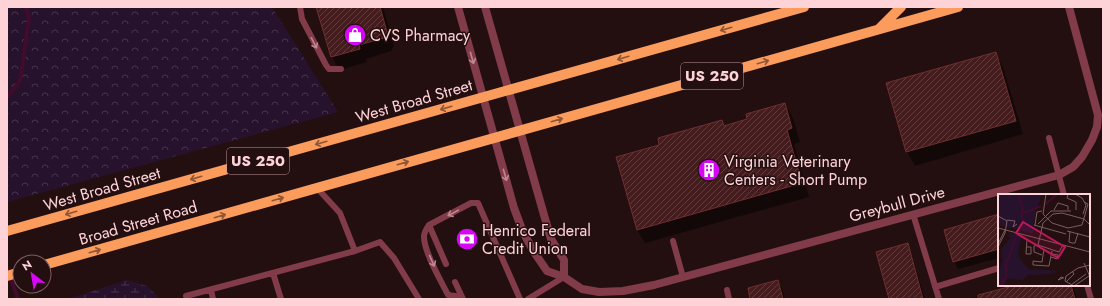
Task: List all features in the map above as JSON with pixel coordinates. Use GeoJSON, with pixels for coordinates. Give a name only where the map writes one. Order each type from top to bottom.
{"type":"FeatureCollection","features":[{"type":"Feature","properties":{"kind":"main road","name":"West Broad Street"},"geometry":{"type":"LineString","coordinates":[[7,231],[804,7]]}},
{"type":"Feature","properties":{"kind":"main road"},"geometry":{"type":"LineString","coordinates":[[880,30],[901,7]]}},
{"type":"Feature","properties":{"kind":"main road","name":"US 250"},"geometry":{"type":"LineString","coordinates":[[317,188],[958,7]]}},
{"type":"Feature","properties":{"kind":"main road","name":"Broad Street Road"},"geometry":{"type":"LineString","coordinates":[[52,263],[317,188]]}},
{"type":"Feature","properties":{"kind":"street","name":"Greybull Drive"},"geometry":{"type":"LineString","coordinates":[[458,7],[514,208],[523,232],[547,271],[564,277],[582,289],[599,292],[623,291],[682,277],[1059,175],[1073,167],[1082,157],[1092,140],[1097,127],[1098,115],[1069,7]]}},
{"type":"Feature","properties":{"kind":"street"},"geometry":{"type":"LineString","coordinates":[[485,7],[551,239],[564,260],[564,277]]}},
{"type":"Feature","properties":{"kind":"lane"},"geometry":{"type":"LineString","coordinates":[[300,7],[302,19],[326,65],[329,69],[341,69]]}},
{"type":"Feature","properties":{"kind":"lane"},"geometry":{"type":"LineString","coordinates":[[1049,138],[1064,194]]}},
{"type":"Feature","properties":{"kind":"lane"},"geometry":{"type":"LineString","coordinates":[[317,188],[340,213],[355,251]]}},
{"type":"Feature","properties":{"kind":"lane"},"geometry":{"type":"LineString","coordinates":[[462,298],[448,295],[432,261],[424,238],[424,232],[429,225],[471,204],[478,203],[520,299]]}},
{"type":"Feature","properties":{"kind":"lane"},"geometry":{"type":"LineString","coordinates":[[914,214],[939,299]]}},
{"type":"Feature","properties":{"kind":"lane"},"geometry":{"type":"LineString","coordinates":[[429,225],[446,264]]}},
{"type":"Feature","properties":{"kind":"lane"},"geometry":{"type":"LineString","coordinates":[[673,241],[682,277]]}},
{"type":"Feature","properties":{"kind":"lane"},"geometry":{"type":"LineString","coordinates":[[186,296],[355,251],[380,242],[394,258],[420,299]]}},
{"type":"Feature","properties":{"kind":"lane"},"geometry":{"type":"LineString","coordinates":[[936,287],[998,268]]}},
{"type":"Feature","properties":{"kind":"lane"},"geometry":{"type":"LineString","coordinates":[[272,273],[281,299]]}},
{"type":"Feature","properties":{"kind":"lane"},"geometry":{"type":"LineString","coordinates":[[528,299],[564,277]]}},
{"type":"Feature","properties":{"kind":"lane"},"geometry":{"type":"LineString","coordinates":[[455,282],[462,298]]}},
{"type":"Feature","properties":{"kind":"lane"},"geometry":{"type":"LineString","coordinates":[[1087,286],[1091,299]]}},
{"type":"Feature","properties":{"kind":"lane"},"geometry":{"type":"LineString","coordinates":[[210,290],[213,299]]}},
{"type":"Feature","properties":{"kind":"lane"},"geometry":{"type":"LineString","coordinates":[[727,290],[729,299]]}},
{"type":"Feature","properties":{"kind":"green space"},"geometry":{"type":"Polygon","coordinates":[[[7,7],[272,7],[338,112],[7,202],[7,7]]]}},
{"type":"Feature","properties":{"kind":"green space"},"geometry":{"type":"Polygon","coordinates":[[[127,280],[147,286],[160,299],[68,299],[127,280]]]}},
{"type":"Feature","properties":{"kind":"building","name":"CVS Pharmacy"},"geometry":{"type":"Polygon","coordinates":[[[316,7],[380,7],[387,32],[384,38],[359,45],[360,49],[331,57],[316,7]]]}},
{"type":"Feature","properties":{"kind":"building"},"geometry":{"type":"Polygon","coordinates":[[[996,52],[1016,121],[906,152],[886,83],[996,52]]]}},
{"type":"Feature","properties":{"kind":"building","name":"Virginia Veterinary Centers - Short Pump"},"geometry":{"type":"Polygon","coordinates":[[[785,103],[792,128],[787,130],[802,183],[637,230],[616,157],[659,145],[658,138],[722,120],[724,126],[747,119],[746,114],[785,103]]]}},
{"type":"Feature","properties":{"kind":"building"},"geometry":{"type":"Polygon","coordinates":[[[998,214],[998,249],[953,262],[944,230],[998,214]]]}},
{"type":"Feature","properties":{"kind":"building"},"geometry":{"type":"Polygon","coordinates":[[[908,243],[923,299],[889,299],[876,252],[908,243]]]}},
{"type":"Feature","properties":{"kind":"building"},"geometry":{"type":"Polygon","coordinates":[[[778,280],[783,299],[750,299],[748,288],[778,280]]]}},
{"type":"Feature","properties":{"kind":"building"},"geometry":{"type":"Polygon","coordinates":[[[1012,286],[1071,286],[1075,299],[978,299],[978,295],[1012,286]]]}},
{"type":"Feature","properties":{"kind":"waterway"},"geometry":{"type":"LineString","coordinates":[[7,97],[20,81],[29,19],[26,7]]}},
{"type":"Feature","properties":{"kind":"waterway"},"geometry":{"type":"LineString","coordinates":[[7,268],[18,299]]}},
{"type":"Feature","properties":{"kind":"place","name":"CVS Pharmacy"},"geometry":{"type":"Point","coordinates":[355,35]}},
{"type":"Feature","properties":{"kind":"place","name":"Virginia Veterinary Centers - Short Pump"},"geometry":{"type":"Point","coordinates":[709,170]}},
{"type":"Feature","properties":{"kind":"place","name":"Henrico Federal Credit Union"},"geometry":{"type":"Point","coordinates":[467,239]}}]}
